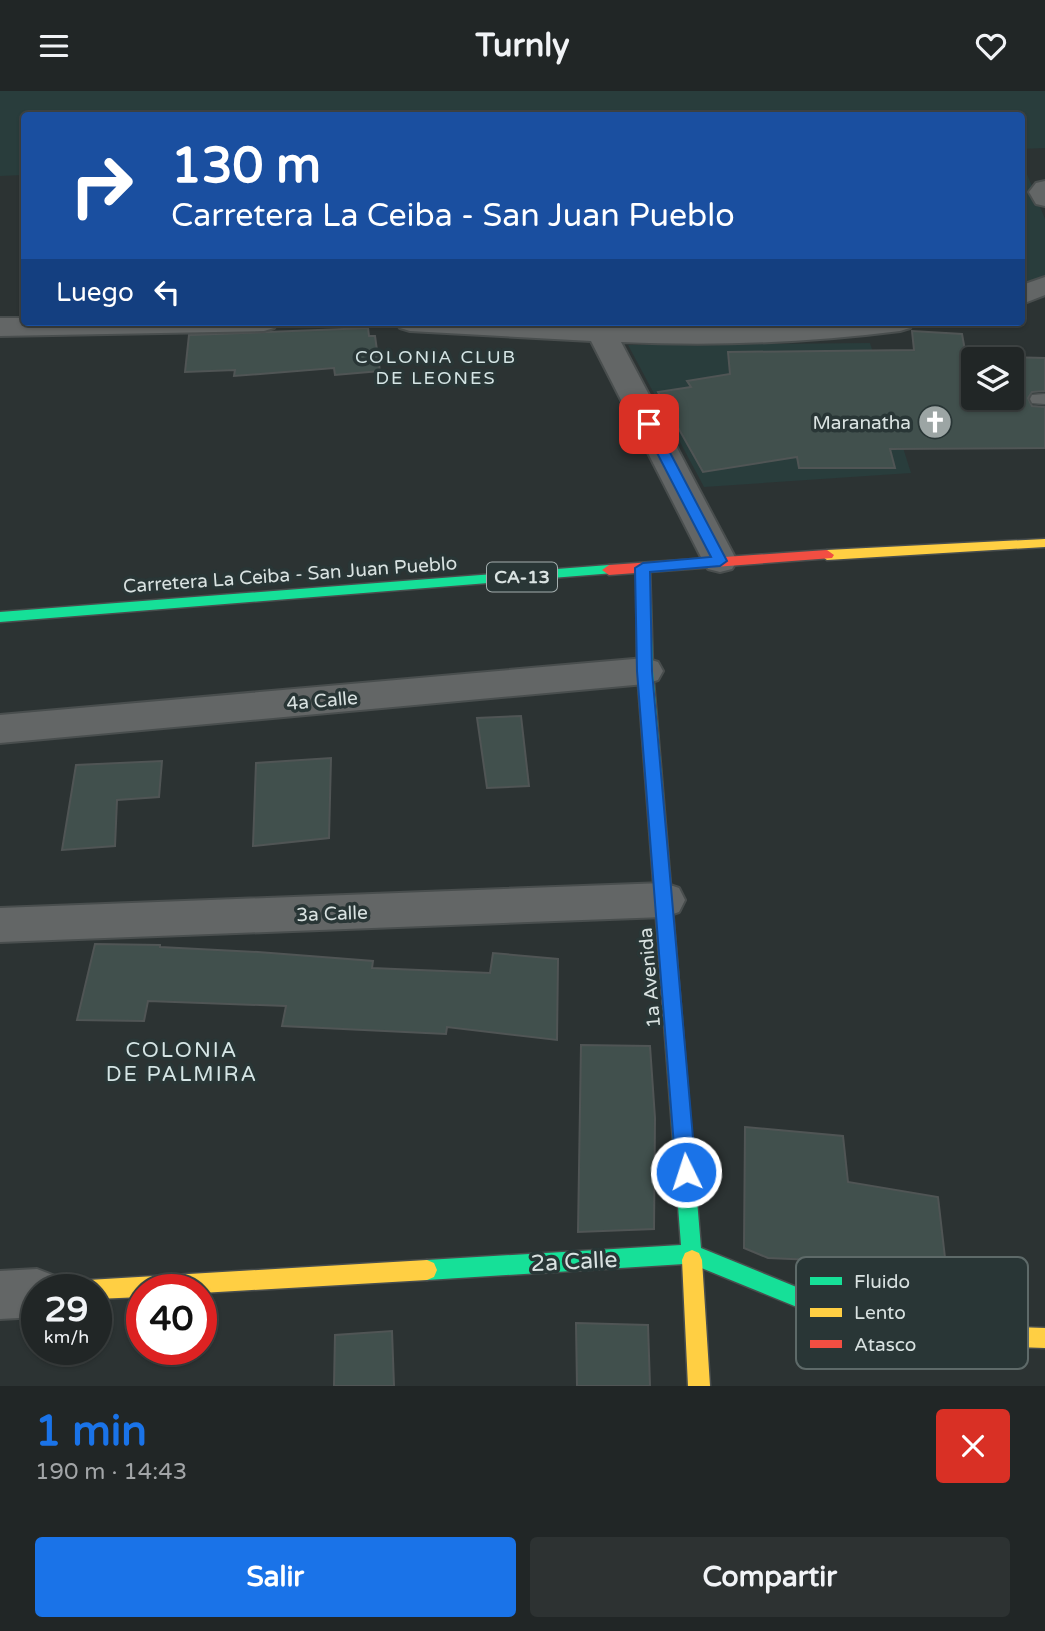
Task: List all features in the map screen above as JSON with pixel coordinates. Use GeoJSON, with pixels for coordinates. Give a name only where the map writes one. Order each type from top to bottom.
{"type":"FeatureCollection","features":[{"type":"Feature","properties":{"kind":"street"},"geometry":{"type":"LineString","coordinates":[[1045,189],[1042,191],[1045,198]]}},
{"type":"Feature","properties":{"kind":"street"},"geometry":{"type":"LineString","coordinates":[[1025,294],[1045,285]]}},
{"type":"Feature","properties":{"kind":"street"},"geometry":{"type":"LineString","coordinates":[[4,333],[94,326]]}},
{"type":"Feature","properties":{"kind":"street"},"geometry":{"type":"LineString","coordinates":[[479,326],[601,333],[714,335],[843,331],[875,326]]}},
{"type":"Feature","properties":{"kind":"street"},"geometry":{"type":"LineString","coordinates":[[601,333],[720,561]]}},
{"type":"Feature","properties":{"kind":"street","name":"Carretera La Ceiba - San Juan Pueblo"},"geometry":{"type":"LineString","coordinates":[[0,617],[720,561],[1045,543]]}},
{"type":"Feature","properties":{"kind":"street","name":"1a Avenida"},"geometry":{"type":"LineString","coordinates":[[643,568],[645,671],[692,1254],[699,1386]]}},
{"type":"Feature","properties":{"kind":"street","name":"4a Calle"},"geometry":{"type":"LineString","coordinates":[[0,729],[645,671]]}},
{"type":"Feature","properties":{"kind":"street","name":"3a Calle"},"geometry":{"type":"LineString","coordinates":[[0,925],[664,900]]}},
{"type":"Feature","properties":{"kind":"street","name":"2a Calle"},"geometry":{"type":"LineString","coordinates":[[112,1289],[692,1254],[796,1296]]}},
{"type":"Feature","properties":{"kind":"street"},"geometry":{"type":"LineString","coordinates":[[0,1295],[21,1294]]}},
{"type":"Feature","properties":{"kind":"shaded area"},"geometry":{"type":"Polygon","coordinates":[[[0,91],[1045,91],[1045,148],[1025,149],[1025,112],[21,112],[21,175],[0,176],[0,91]]]}},
{"type":"Feature","properties":{"kind":"shaded area"},"geometry":{"type":"Polygon","coordinates":[[[1025,169],[1045,219],[1045,275],[1025,283],[1025,169]]]}},
{"type":"Feature","properties":{"kind":"shaded area"},"geometry":{"type":"Polygon","coordinates":[[[870,343],[911,473],[704,487],[628,345],[870,343]]]}},
{"type":"Feature","properties":{"kind":"building"},"geometry":{"type":"Polygon","coordinates":[[[368,328],[369,336],[375,336],[380,371],[335,375],[334,368],[234,376],[235,370],[185,372],[189,335],[368,328]]]}},
{"type":"Feature","properties":{"kind":"building"},"geometry":{"type":"Polygon","coordinates":[[[912,331],[962,334],[964,347],[961,347],[961,410],[1024,410],[1024,357],[1045,358],[1045,391],[1032,392],[1028,398],[1032,406],[1045,407],[1045,448],[890,449],[895,468],[799,468],[797,457],[703,472],[658,392],[691,387],[687,381],[730,374],[728,352],[914,350],[912,331]]]}},
{"type":"Feature","properties":{"kind":"building"},"geometry":{"type":"Polygon","coordinates":[[[521,716],[529,786],[487,788],[477,718],[521,716]]]}},
{"type":"Feature","properties":{"kind":"building"},"geometry":{"type":"Polygon","coordinates":[[[331,758],[329,838],[253,846],[256,763],[331,758]]]}},
{"type":"Feature","properties":{"kind":"building"},"geometry":{"type":"Polygon","coordinates":[[[162,761],[159,797],[117,800],[115,846],[62,850],[76,765],[162,761]]]}},
{"type":"Feature","properties":{"kind":"building"},"geometry":{"type":"Polygon","coordinates":[[[95,944],[160,945],[258,952],[373,961],[372,968],[490,973],[493,953],[558,959],[557,1040],[447,1027],[446,1034],[282,1026],[286,1006],[148,1001],[144,1021],[77,1020],[95,944]]]}},
{"type":"Feature","properties":{"kind":"building"},"geometry":{"type":"Polygon","coordinates":[[[581,1045],[650,1046],[655,1118],[654,1229],[578,1232],[581,1045]]]}},
{"type":"Feature","properties":{"kind":"building"},"geometry":{"type":"Polygon","coordinates":[[[745,1127],[843,1136],[848,1182],[938,1197],[945,1257],[768,1258],[744,1248],[745,1127]]]}},
{"type":"Feature","properties":{"kind":"building"},"geometry":{"type":"Polygon","coordinates":[[[576,1323],[648,1325],[650,1386],[577,1386],[576,1323]]]}},
{"type":"Feature","properties":{"kind":"building"},"geometry":{"type":"Polygon","coordinates":[[[392,1331],[394,1386],[334,1386],[335,1335],[392,1331]]]}},
{"type":"Feature","properties":{"kind":"traffic: fast"},"geometry":{"type":"LineString","coordinates":[[643,568],[645,671],[692,1260]]}},
{"type":"Feature","properties":{"kind":"traffic: fast"},"geometry":{"type":"LineString","coordinates":[[0,617],[609,570]]}},
{"type":"Feature","properties":{"kind":"traffic: fast"},"geometry":{"type":"LineString","coordinates":[[427,1270],[692,1254],[796,1297]]}},
{"type":"Feature","properties":{"kind":"traffic: slow"},"geometry":{"type":"LineString","coordinates":[[827,555],[1045,543]]}},
{"type":"Feature","properties":{"kind":"traffic: slow"},"geometry":{"type":"LineString","coordinates":[[692,1260],[699,1386]]}},
{"type":"Feature","properties":{"kind":"traffic: slow"},"geometry":{"type":"LineString","coordinates":[[112,1289],[427,1270]]}},
{"type":"Feature","properties":{"kind":"traffic: slow"},"geometry":{"type":"LineString","coordinates":[[1028,1337],[1045,1338]]}},
{"type":"Feature","properties":{"kind":"traffic: jam"},"geometry":{"type":"LineString","coordinates":[[609,570],[827,555]]}},
{"type":"Feature","properties":{"kind":"place","name":"Maranatha"},"geometry":{"type":"Point","coordinates":[935,422]}},
{"type":"Feature","properties":{"kind":"district","name":"COLONIA CLUB DE LEONES"},"geometry":{"type":"Point","coordinates":[436,368]}},
{"type":"Feature","properties":{"kind":"district","name":"COLONIA DE PALMIRA"},"geometry":{"type":"Point","coordinates":[182,1062]}},
{"type":"Feature","properties":{"kind":"route"},"geometry":{"type":"LineString","coordinates":[[649,424],[720,561],[643,568],[645,671],[686,1172]]}}]}
